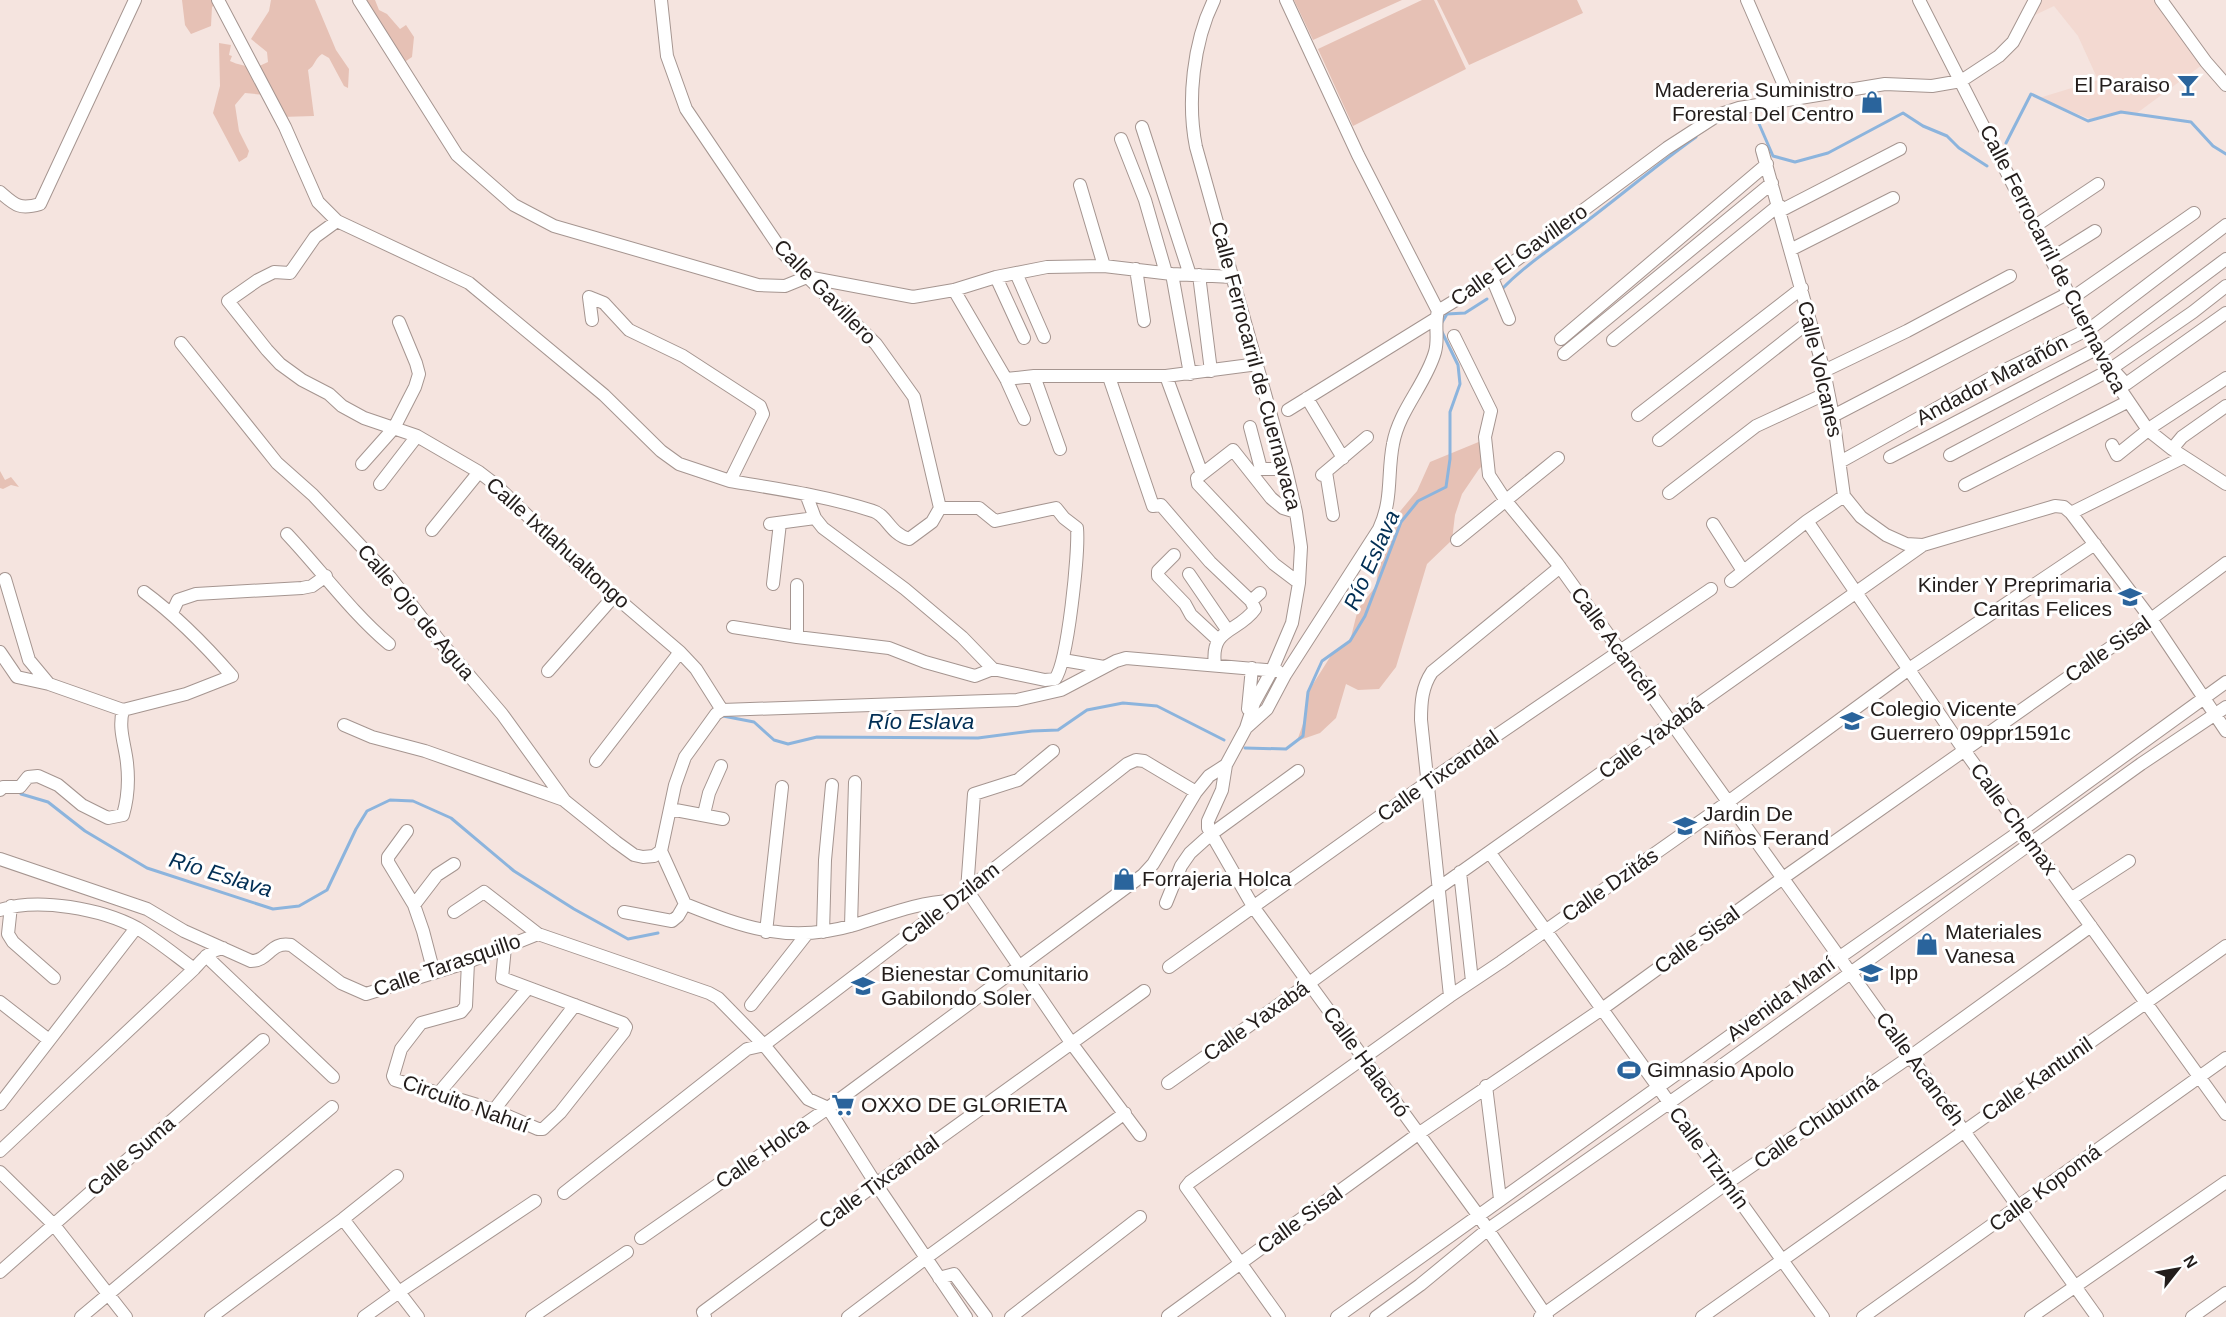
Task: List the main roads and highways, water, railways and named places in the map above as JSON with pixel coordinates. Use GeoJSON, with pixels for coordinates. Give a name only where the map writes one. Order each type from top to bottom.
{"type":"FeatureCollection","features":[{"type":"Feature","properties":{"kind":"waterway","name":"Río Eslava"},"geometry":{"type":"LineString","coordinates":[[2006,143],[2031,94],[2088,121],[2121,112],[2191,122],[2213,146],[2226,154]]}},
{"type":"Feature","properties":{"kind":"waterway","name":"Río Eslava"},"geometry":{"type":"LineString","coordinates":[[1725,120],[1753,110],[1773,156],[1795,162],[1828,153],[1903,113],[1923,126],[1947,136],[1959,148],[1987,166]]}},
{"type":"Feature","properties":{"kind":"waterway","name":"Río Eslava"},"geometry":{"type":"LineString","coordinates":[[1501,290],[1532,262],[1696,137]]}},
{"type":"Feature","properties":{"kind":"waterway","name":"Río Eslava"},"geometry":{"type":"LineString","coordinates":[[1441,324],[1447,314],[1465,313],[1487,299]]}},
{"type":"Feature","properties":{"kind":"waterway","name":"Río Eslava"},"geometry":{"type":"LineString","coordinates":[[1245,748],[1286,749],[1303,736],[1308,692],[1322,661],[1350,641],[1365,616],[1401,522],[1418,501],[1446,487],[1450,459],[1450,412],[1460,384],[1458,365],[1441,330]]}},
{"type":"Feature","properties":{"kind":"waterway","name":"Río Eslava"},"geometry":{"type":"LineString","coordinates":[[723,716],[754,722],[774,740],[788,744],[817,737],[978,738],[1058,730],[1087,710],[1123,703],[1157,706],[1224,740]]}},
{"type":"Feature","properties":{"kind":"waterway","name":"Río Eslava"},"geometry":{"type":"LineString","coordinates":[[21,794],[48,802],[85,831],[147,868],[273,909],[299,906],[327,890],[367,811],[390,800],[413,801],[451,818],[514,871],[574,909],[628,939],[658,933]]}},
{"type":"Feature","properties":{"kind":"place","name":"El Paraiso"},"geometry":{"type":"Point","coordinates":[2188,85]}},
{"type":"Feature","properties":{"kind":"place","name":"Madereria Suministro Forestal Del Centro"},"geometry":{"type":"Point","coordinates":[1872,102]}},
{"type":"Feature","properties":{"kind":"place","name":"Kinder Y Preprimaria Caritas Felices"},"geometry":{"type":"Point","coordinates":[2130,597]}},
{"type":"Feature","properties":{"kind":"place","name":"Colegio Vicente Guerrero 09ppr1591c"},"geometry":{"type":"Point","coordinates":[1852,721]}},
{"type":"Feature","properties":{"kind":"place","name":"Jardin De Niños Ferand"},"geometry":{"type":"Point","coordinates":[1685,826]}},
{"type":"Feature","properties":{"kind":"place","name":"Forrajeria Holca"},"geometry":{"type":"Point","coordinates":[1124,879]}},
{"type":"Feature","properties":{"kind":"place","name":"Materiales Vanesa"},"geometry":{"type":"Point","coordinates":[1927,944]}},
{"type":"Feature","properties":{"kind":"place","name":"Ipp"},"geometry":{"type":"Point","coordinates":[1871,973]}},
{"type":"Feature","properties":{"kind":"place","name":"Bienestar Comunitario Gabilondo Soler"},"geometry":{"type":"Point","coordinates":[863,986]}},
{"type":"Feature","properties":{"kind":"place","name":"Gimnasio Apolo"},"geometry":{"type":"Point","coordinates":[1629,1070]}},
{"type":"Feature","properties":{"kind":"place","name":"OXXO DE GLORIETA"},"geometry":{"type":"Point","coordinates":[843,1105]}}]}
